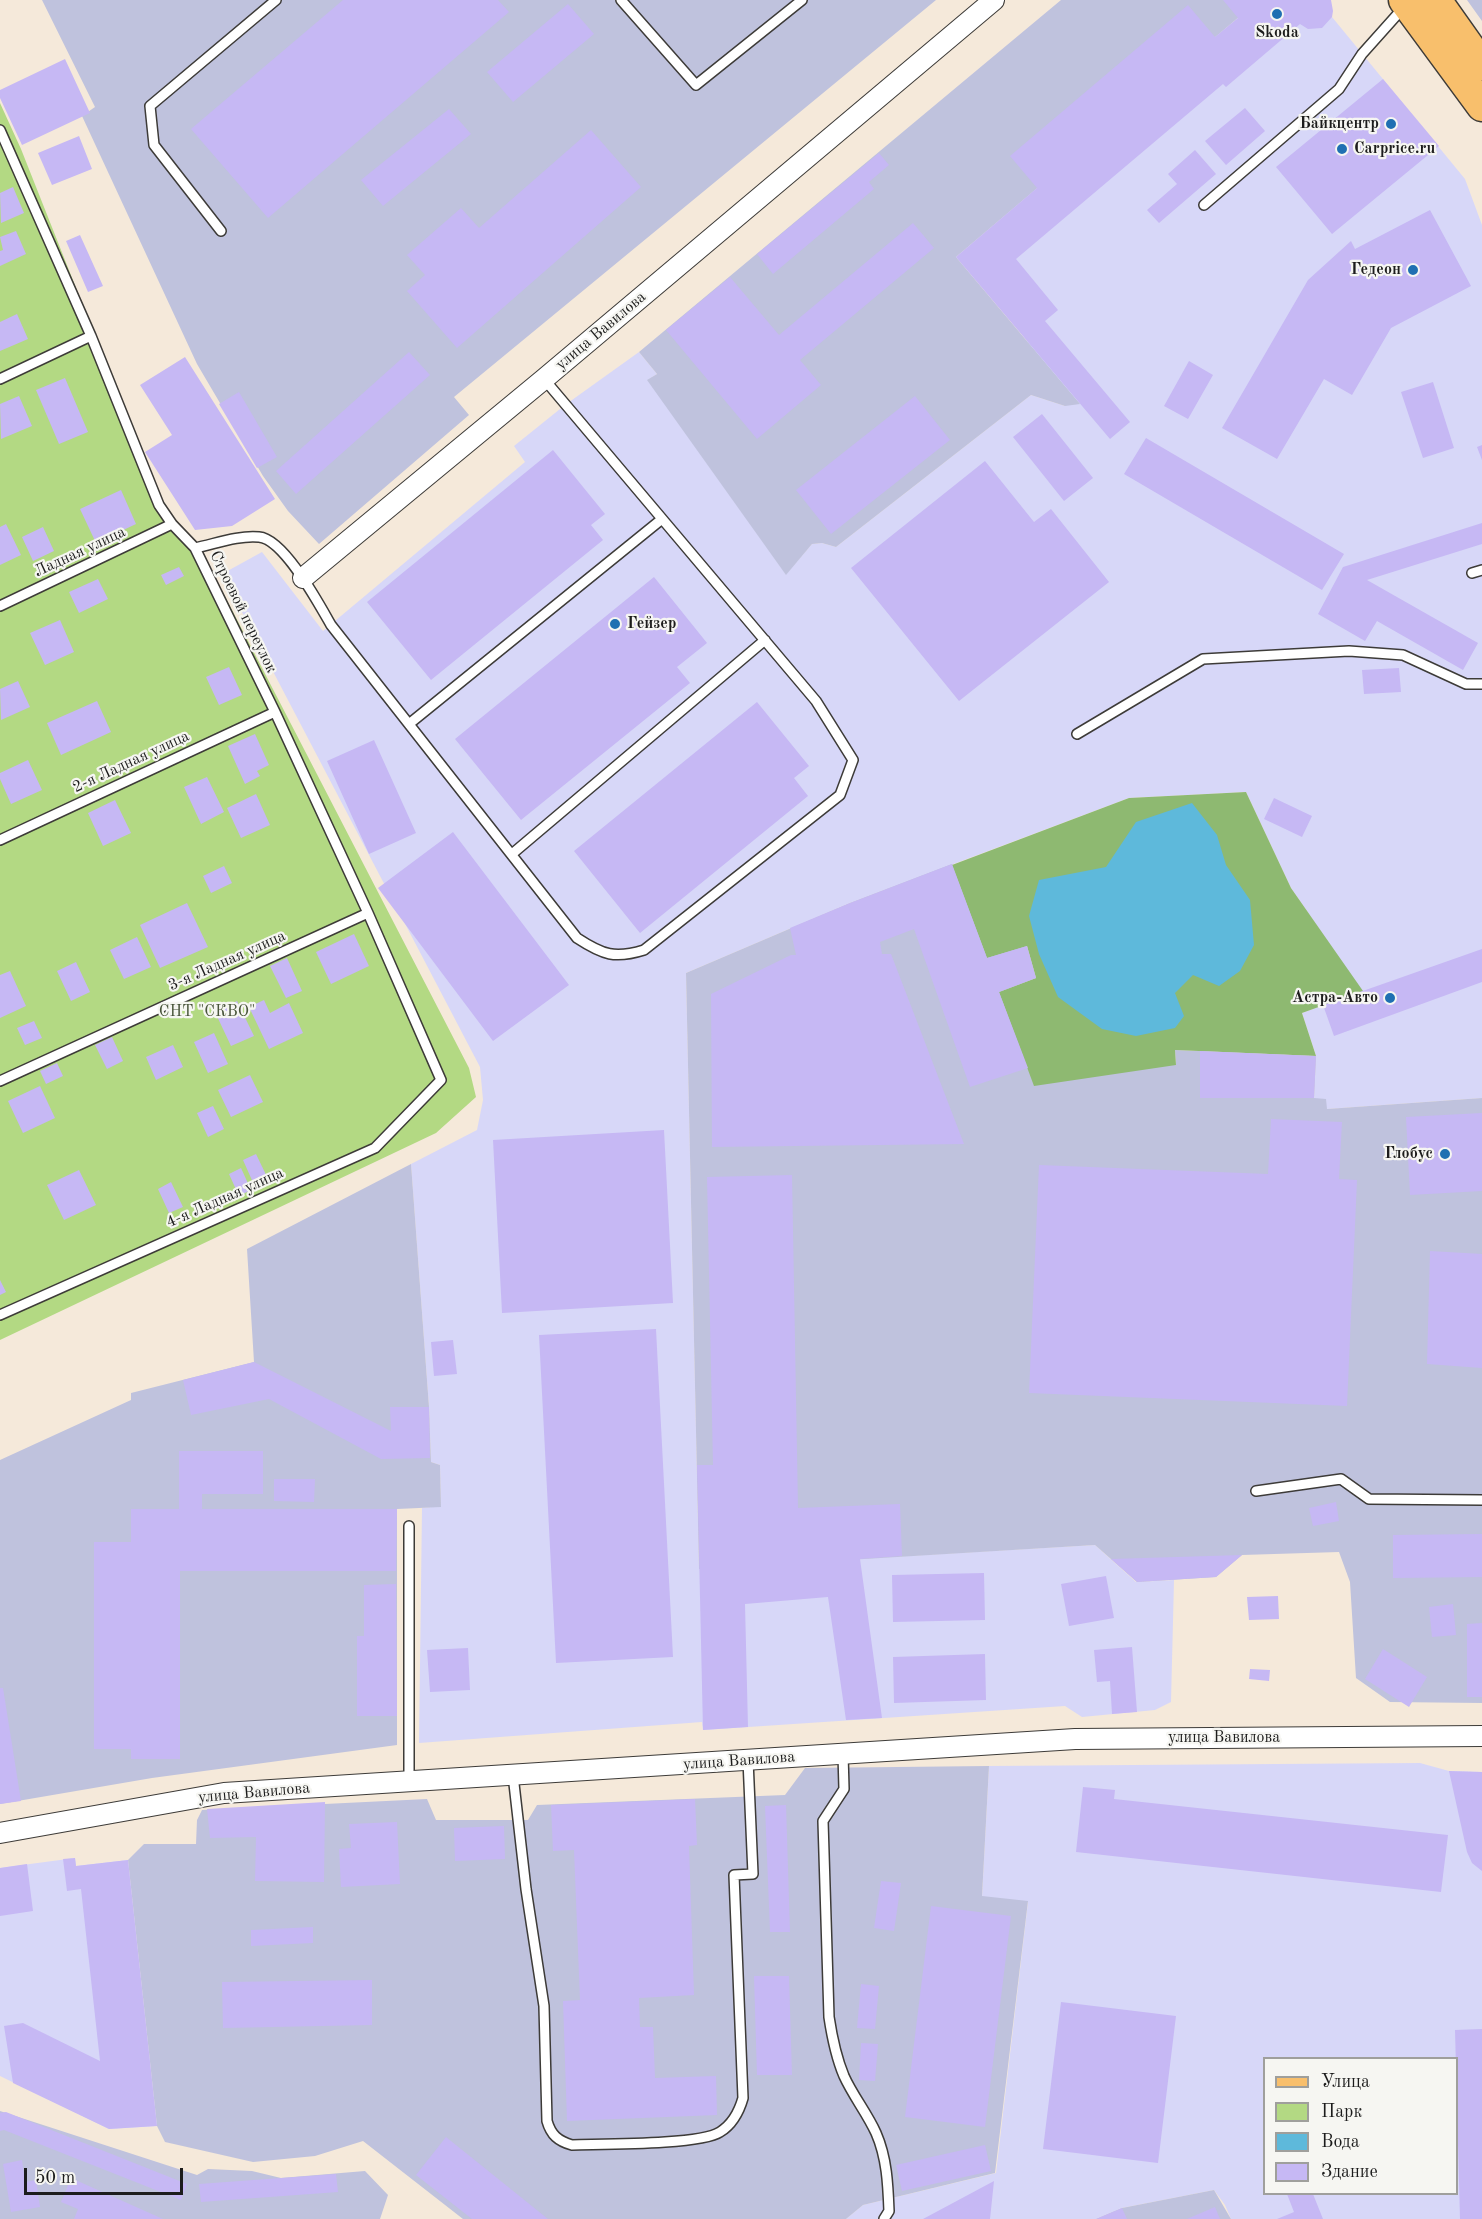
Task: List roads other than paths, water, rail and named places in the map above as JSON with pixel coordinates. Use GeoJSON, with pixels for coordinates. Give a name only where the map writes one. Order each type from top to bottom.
{"type":"FeatureCollection","features":[{"type":"Feature","properties":{"kind":"main road"},"geometry":{"type":"LineString","coordinates":[[1436,0],[1482,65]]}},
{"type":"Feature","properties":{"kind":"main road"},"geometry":{"type":"LineString","coordinates":[[1405,2],[1482,106]]}},
{"type":"Feature","properties":{"kind":"street","name":"улица Вавилова"},"geometry":{"type":"LineString","coordinates":[[303,578],[544,379],[994,0]]}},
{"type":"Feature","properties":{"kind":"street","name":"улица Вавилова"},"geometry":{"type":"LineString","coordinates":[[0,1833],[224,1793],[1075,1739],[1482,1736]]}},
{"type":"Feature","properties":{"kind":"lane"},"geometry":{"type":"LineString","coordinates":[[220,231],[154,145],[150,106],[276,0]]}},
{"type":"Feature","properties":{"kind":"lane"},"geometry":{"type":"LineString","coordinates":[[621,0],[696,85],[801,0]]}},
{"type":"Feature","properties":{"kind":"lane"},"geometry":{"type":"LineString","coordinates":[[1204,205],[1339,89],[1362,54],[1405,2]]}},
{"type":"Feature","properties":{"kind":"lane","name":"Строевой переулок"},"geometry":{"type":"LineString","coordinates":[[0,129],[3,146],[91,336],[159,505],[172,524],[195,548],[275,712],[368,913],[441,1080]]}},
{"type":"Feature","properties":{"kind":"lane"},"geometry":{"type":"LineString","coordinates":[[0,379],[91,336]]}},
{"type":"Feature","properties":{"kind":"lane"},"geometry":{"type":"LineString","coordinates":[[195,548],[261,537],[278,547],[303,578],[331,625],[578,938],[595,950],[623,956],[644,950],[840,795],[853,760],[816,701],[544,379]]}},
{"type":"Feature","properties":{"kind":"lane"},"geometry":{"type":"LineString","coordinates":[[409,724],[662,519]]}},
{"type":"Feature","properties":{"kind":"lane","name":"Ладная улица"},"geometry":{"type":"LineString","coordinates":[[0,606],[172,524]]}},
{"type":"Feature","properties":{"kind":"lane"},"geometry":{"type":"LineString","coordinates":[[1472,573],[1482,570]]}},
{"type":"Feature","properties":{"kind":"lane"},"geometry":{"type":"LineString","coordinates":[[512,854],[765,640]]}},
{"type":"Feature","properties":{"kind":"lane"},"geometry":{"type":"LineString","coordinates":[[1077,734],[1203,659],[1348,651],[1403,655],[1466,684],[1482,684]]}},
{"type":"Feature","properties":{"kind":"lane","name":"2-я Ладная улица"},"geometry":{"type":"LineString","coordinates":[[0,840],[275,712]]}},
{"type":"Feature","properties":{"kind":"lane","name":"3-я Ладная улица"},"geometry":{"type":"LineString","coordinates":[[0,1081],[368,913]]}},
{"type":"Feature","properties":{"kind":"lane","name":"4-я Ладная улица"},"geometry":{"type":"LineString","coordinates":[[0,1315],[375,1148],[441,1080]]}},
{"type":"Feature","properties":{"kind":"lane"},"geometry":{"type":"LineString","coordinates":[[1256,1491],[1341,1479],[1369,1499],[1482,1500]]}},
{"type":"Feature","properties":{"kind":"lane"},"geometry":{"type":"LineString","coordinates":[[409,1526],[409,1782]]}},
{"type":"Feature","properties":{"kind":"lane"},"geometry":{"type":"LineString","coordinates":[[843,1754],[844,1790],[823,1821],[829,2017],[844,2076],[876,2133],[882,2151],[886,2166],[889,2211],[884,2219]]}},
{"type":"Feature","properties":{"kind":"lane"},"geometry":{"type":"LineString","coordinates":[[513,1775],[526,1889],[544,2006],[547,2121],[550,2132],[560,2141],[572,2145],[699,2139],[720,2133],[734,2120],[743,2098],[734,1875],[753,1874],[748,1760]]}},
{"type":"Feature","properties":{"kind":"water"},"geometry":{"type":"Polygon","coordinates":[[[1192,803],[1217,835],[1226,865],[1250,900],[1254,945],[1240,971],[1219,986],[1193,975],[1175,993],[1184,1016],[1175,1028],[1136,1036],[1102,1029],[1058,997],[1039,954],[1029,916],[1039,880],[1106,867],[1136,822],[1192,803]]]}},
{"type":"Feature","properties":{"kind":"place","name":"Skoda"},"geometry":{"type":"Point","coordinates":[1277,14]}},
{"type":"Feature","properties":{"kind":"place","name":"Байкцентр"},"geometry":{"type":"Point","coordinates":[1391,124]}},
{"type":"Feature","properties":{"kind":"place","name":"Carprice.ru"},"geometry":{"type":"Point","coordinates":[1342,149]}},
{"type":"Feature","properties":{"kind":"place","name":"Гедеон"},"geometry":{"type":"Point","coordinates":[1413,270]}},
{"type":"Feature","properties":{"kind":"place","name":"Гейзер"},"geometry":{"type":"Point","coordinates":[615,624]}},
{"type":"Feature","properties":{"kind":"place","name":"Астра-Авто"},"geometry":{"type":"Point","coordinates":[1390,998]}},
{"type":"Feature","properties":{"kind":"place","name":"Глобус"},"geometry":{"type":"Point","coordinates":[1445,1154]}},
{"type":"Feature","properties":{"kind":"park label","name":"СНТ \"СКВО\""},"geometry":{"type":"Point","coordinates":[207,1012]}}]}
